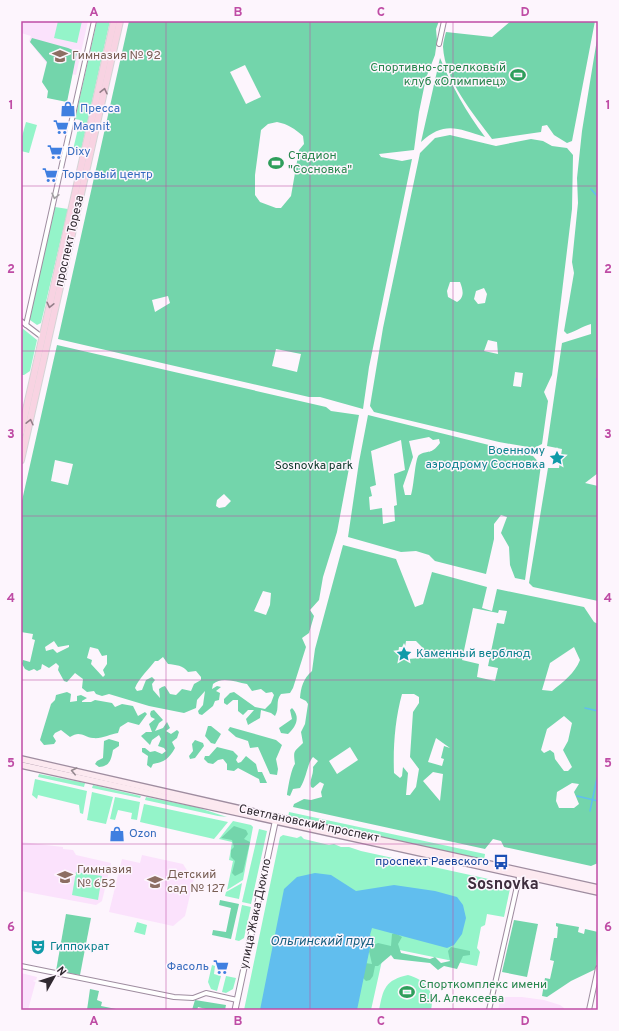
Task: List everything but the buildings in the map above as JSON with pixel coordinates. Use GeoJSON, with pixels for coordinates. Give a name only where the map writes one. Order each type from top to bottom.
{"type":"FeatureCollection","features":[{"type":"Feature","properties":{"kind":"main road","name":"проспект Тореза"},"geometry":{"type":"LineString","coordinates":[[21,432],[114,21]]}},
{"type":"Feature","properties":{"kind":"main road","name":"проспект Тореза"},"geometry":{"type":"LineString","coordinates":[[21,460],[120,21]]}},
{"type":"Feature","properties":{"kind":"main road","name":"Светлановский проспект"},"geometry":{"type":"LineString","coordinates":[[21,759],[276,819]]}},
{"type":"Feature","properties":{"kind":"main road","name":"Светлановский проспект"},"geometry":{"type":"LineString","coordinates":[[21,765],[276,819],[520,873],[598,892]]}},
{"type":"Feature","properties":{"kind":"main road","name":"Светлановский проспект"},"geometry":{"type":"LineString","coordinates":[[520,873],[598,888]]}},
{"type":"Feature","properties":{"kind":"street"},"geometry":{"type":"LineString","coordinates":[[26,325],[94,21]]}},
{"type":"Feature","properties":{"kind":"street"},"geometry":{"type":"LineString","coordinates":[[439,44],[444,21]]}},
{"type":"Feature","properties":{"kind":"street"},"geometry":{"type":"LineString","coordinates":[[21,321],[42,337]]}},
{"type":"Feature","properties":{"kind":"street","name":"улица Жака Дюкло"},"geometry":{"type":"LineString","coordinates":[[235,1010],[276,819]]}},
{"type":"Feature","properties":{"kind":"street"},"geometry":{"type":"LineString","coordinates":[[489,1010],[520,873]]}},
{"type":"Feature","properties":{"kind":"street"},"geometry":{"type":"LineString","coordinates":[[21,966],[174,997],[193,998],[206,993],[237,1000]]}},
{"type":"Feature","properties":{"kind":"street"},"geometry":{"type":"LineString","coordinates":[[589,1010],[598,968]]}},
{"type":"Feature","properties":{"kind":"shaded area","name":"Гимназия № 92"},"geometry":{"type":"Polygon","coordinates":[[[21,21],[88,21],[76,75],[52,70],[29,41],[31,36],[21,33],[21,21]]]}},
{"type":"Feature","properties":{"kind":"shaded area","name":"Гимназия № 652"},"geometry":{"type":"Polygon","coordinates":[[[21,842],[63,847],[63,849],[73,850],[76,855],[111,863],[102,901],[96,905],[21,891],[21,842]]]}},
{"type":"Feature","properties":{"kind":"shaded area","name":"Детский сад № 127"},"geometry":{"type":"Polygon","coordinates":[[[142,855],[183,864],[188,872],[195,874],[185,916],[173,926],[109,912],[122,859],[140,863],[142,855]]]}},
{"type":"Feature","properties":{"kind":"shaded area"},"geometry":{"type":"Polygon","coordinates":[[[21,973],[37,977],[28,1010],[21,1010],[21,973]]]}},
{"type":"Feature","properties":{"kind":"shaded area"},"geometry":{"type":"Polygon","coordinates":[[[501,997],[522,997],[544,1000],[560,1005],[564,1008],[563,1010],[498,1010],[501,997]]]}},
{"type":"Feature","properties":{"kind":"green space"},"geometry":{"type":"Polygon","coordinates":[[[58,21],[82,21],[77,43],[54,38],[58,21]]]}},
{"type":"Feature","properties":{"kind":"green space"},"geometry":{"type":"Polygon","coordinates":[[[97,21],[110,21],[80,155],[72,154],[80,120],[75,119],[97,21]]]}},
{"type":"Feature","properties":{"kind":"green space"},"geometry":{"type":"Polygon","coordinates":[[[129,21],[439,21],[436,29],[437,41],[435,55],[426,78],[419,112],[414,150],[379,154],[381,157],[402,161],[412,159],[369,367],[363,409],[320,397],[309,397],[58,339],[129,21]],[[245,65],[230,72],[246,104],[261,97],[245,65]],[[277,122],[268,124],[261,130],[255,175],[255,195],[260,202],[276,208],[281,208],[291,196],[299,150],[304,144],[303,136],[285,124],[277,122]],[[168,296],[152,300],[155,312],[170,303],[168,296]],[[276,349],[272,366],[297,372],[301,354],[276,349]]]}},
{"type":"Feature","properties":{"kind":"green space","name":"Спортивно-стрелковый клуб «Олимпиец»"},"geometry":{"type":"Polygon","coordinates":[[[511,21],[595,21],[572,141],[567,143],[554,135],[547,125],[542,126],[541,132],[492,139],[454,84],[445,60],[443,47],[446,32],[492,37],[511,21]]]}},
{"type":"Feature","properties":{"kind":"green space"},"geometry":{"type":"Polygon","coordinates":[[[598,33],[598,473],[585,483],[598,486],[598,601],[533,587],[529,583],[548,468],[559,468],[562,449],[547,446],[562,343],[591,334],[591,324],[567,334],[564,331],[574,273],[572,262],[578,203],[577,178],[582,131],[598,33]]]}},
{"type":"Feature","properties":{"kind":"green space"},"geometry":{"type":"Polygon","coordinates":[[[32,38],[77,52],[67,102],[47,98],[48,91],[42,82],[47,62],[30,42],[32,38]]]}},
{"type":"Feature","properties":{"kind":"green space"},"geometry":{"type":"Polygon","coordinates":[[[440,58],[460,99],[485,137],[451,128],[437,131],[429,135],[421,142],[440,58]]]}},
{"type":"Feature","properties":{"kind":"green space"},"geometry":{"type":"Polygon","coordinates":[[[26,122],[37,125],[29,153],[21,151],[21,140],[26,122]]]}},
{"type":"Feature","properties":{"kind":"green space"},"geometry":{"type":"Polygon","coordinates":[[[450,135],[496,146],[531,139],[543,141],[552,146],[567,148],[573,155],[572,209],[552,375],[544,392],[548,401],[542,444],[534,448],[499,442],[374,412],[370,406],[383,328],[420,153],[435,138],[450,135]],[[450,282],[447,291],[448,297],[457,302],[460,300],[462,291],[460,282],[450,282]],[[484,288],[476,291],[474,299],[478,304],[485,303],[487,294],[484,288]],[[488,340],[484,351],[498,354],[497,342],[488,340]],[[515,372],[513,386],[521,387],[523,373],[515,372]]]}},
{"type":"Feature","properties":{"kind":"green space"},"geometry":{"type":"Polygon","coordinates":[[[55,207],[68,209],[41,323],[37,325],[30,320],[30,315],[55,207]]]}},
{"type":"Feature","properties":{"kind":"green space"},"geometry":{"type":"Polygon","coordinates":[[[22,328],[37,340],[30,371],[24,375],[21,375],[22,328]]]}},
{"type":"Feature","properties":{"kind":"green space","name":"Sosnovka park"},"geometry":{"type":"Polygon","coordinates":[[[57,345],[326,407],[331,411],[359,415],[337,532],[323,577],[319,600],[310,610],[314,616],[309,633],[302,638],[306,647],[293,688],[290,693],[281,694],[279,697],[275,716],[261,710],[260,718],[248,725],[246,719],[254,710],[248,710],[243,715],[238,711],[238,700],[233,700],[227,705],[224,703],[224,699],[230,693],[234,692],[255,707],[265,709],[271,703],[274,695],[272,692],[266,693],[261,689],[252,691],[247,684],[221,680],[213,684],[212,689],[217,686],[221,687],[216,691],[220,693],[219,700],[215,701],[213,706],[202,715],[199,714],[198,711],[203,705],[205,691],[197,700],[196,708],[184,713],[149,706],[109,694],[102,696],[96,694],[94,691],[87,692],[82,688],[83,679],[75,673],[67,682],[64,681],[58,670],[59,666],[56,663],[49,668],[42,664],[41,669],[37,671],[34,669],[29,671],[25,669],[22,664],[23,660],[30,662],[35,640],[32,639],[33,634],[21,632],[21,505],[57,345]],[[55,460],[51,481],[68,485],[73,464],[55,460]],[[224,494],[217,500],[216,506],[219,508],[225,507],[231,501],[224,494]],[[263,591],[254,611],[266,615],[270,605],[271,593],[263,591]],[[54,641],[45,647],[46,651],[53,649],[57,653],[69,647],[69,645],[58,647],[54,641]],[[90,647],[87,658],[92,660],[91,664],[103,677],[105,675],[103,670],[107,664],[107,655],[102,656],[98,649],[90,647]],[[163,657],[158,661],[155,661],[137,684],[135,688],[137,691],[142,690],[146,680],[152,677],[155,680],[152,684],[153,690],[160,698],[159,689],[162,687],[165,686],[170,694],[176,695],[182,689],[191,691],[194,684],[201,680],[201,677],[196,671],[188,672],[177,665],[168,664],[163,657]]]}},
{"type":"Feature","properties":{"kind":"green space"},"geometry":{"type":"Polygon","coordinates":[[[368,415],[533,456],[541,465],[525,580],[515,578],[510,565],[509,547],[501,533],[507,517],[501,515],[494,524],[494,539],[486,574],[435,561],[429,555],[416,551],[401,552],[348,537],[359,462],[368,415]],[[429,437],[409,441],[413,457],[403,486],[405,495],[411,495],[416,461],[419,455],[434,450],[440,443],[439,439],[433,440],[429,437]],[[401,440],[371,451],[376,485],[370,487],[372,496],[369,497],[370,510],[382,508],[383,524],[395,521],[394,506],[397,505],[394,474],[405,470],[401,440]]]}},
{"type":"Feature","properties":{"kind":"green space"},"geometry":{"type":"Polygon","coordinates":[[[343,545],[396,559],[415,607],[423,604],[432,572],[487,587],[482,608],[492,611],[497,589],[584,607],[594,622],[598,624],[598,863],[591,866],[504,847],[501,841],[493,839],[485,849],[293,807],[294,804],[304,799],[311,800],[322,797],[321,792],[324,784],[320,782],[313,788],[311,787],[313,767],[318,761],[313,757],[309,763],[300,788],[293,789],[290,796],[287,795],[291,774],[295,764],[295,752],[303,743],[301,732],[305,724],[308,704],[300,698],[301,690],[303,683],[312,671],[315,649],[343,545]],[[473,608],[462,660],[479,664],[477,677],[495,681],[498,668],[488,666],[497,623],[504,624],[507,611],[499,610],[498,613],[473,608]],[[406,641],[405,647],[399,647],[398,654],[408,659],[420,658],[424,654],[423,648],[416,641],[406,641]],[[574,647],[550,663],[542,690],[552,691],[568,677],[578,665],[580,660],[574,647]],[[402,694],[394,743],[394,773],[400,778],[402,776],[403,767],[408,773],[406,795],[410,795],[416,787],[419,769],[410,757],[413,712],[419,703],[419,697],[414,694],[402,694]],[[564,716],[547,729],[541,750],[544,753],[550,750],[554,753],[555,759],[564,771],[568,771],[572,767],[563,750],[568,741],[572,723],[564,716]],[[436,738],[428,762],[442,766],[444,759],[441,758],[444,746],[450,748],[436,738]],[[350,747],[329,761],[337,774],[358,760],[350,747]],[[433,772],[423,781],[440,801],[443,774],[433,772]],[[572,783],[557,792],[556,801],[559,808],[574,808],[579,804],[574,792],[579,784],[572,783]]]}},
{"type":"Feature","properties":{"kind":"green space"},"geometry":{"type":"Polygon","coordinates":[[[67,692],[71,694],[70,702],[77,701],[77,696],[81,695],[87,698],[82,702],[91,702],[95,700],[112,703],[115,707],[122,704],[133,706],[138,716],[145,712],[147,714],[139,725],[128,722],[120,727],[118,733],[96,738],[79,734],[70,737],[61,730],[53,736],[56,741],[54,744],[44,745],[40,740],[51,704],[55,700],[56,695],[67,692]]]}},
{"type":"Feature","properties":{"kind":"green space"},"geometry":{"type":"Polygon","coordinates":[[[292,708],[295,711],[297,718],[295,725],[288,734],[281,733],[279,728],[292,719],[290,710],[292,708]]]}},
{"type":"Feature","properties":{"kind":"green space"},"geometry":{"type":"Polygon","coordinates":[[[154,710],[163,720],[159,723],[155,731],[163,728],[167,722],[170,728],[166,731],[171,734],[177,730],[179,732],[177,738],[172,742],[175,748],[171,755],[163,761],[153,764],[151,768],[147,765],[148,756],[142,752],[142,748],[145,748],[150,752],[155,751],[162,754],[166,751],[164,748],[158,746],[161,739],[159,735],[152,740],[150,745],[141,736],[146,732],[152,732],[149,724],[155,719],[151,717],[150,714],[151,711],[154,710]]]}},
{"type":"Feature","properties":{"kind":"green space"},"geometry":{"type":"Polygon","coordinates":[[[208,726],[211,726],[221,734],[215,744],[211,743],[205,736],[208,726]]]}},
{"type":"Feature","properties":{"kind":"green space"},"geometry":{"type":"Polygon","coordinates":[[[230,727],[276,740],[282,745],[276,759],[278,769],[277,775],[270,774],[258,747],[250,748],[248,741],[236,737],[228,730],[230,727]]]}},
{"type":"Feature","properties":{"kind":"green space"},"geometry":{"type":"Polygon","coordinates":[[[109,739],[119,742],[119,746],[113,750],[111,760],[108,764],[99,767],[95,764],[103,758],[104,741],[109,739]]]}},
{"type":"Feature","properties":{"kind":"green space"},"geometry":{"type":"Polygon","coordinates":[[[195,740],[203,743],[204,746],[195,758],[190,759],[189,756],[193,751],[192,744],[195,740]]]}},
{"type":"Feature","properties":{"kind":"green space"},"geometry":{"type":"Polygon","coordinates":[[[217,747],[233,751],[238,756],[236,760],[238,763],[241,762],[246,756],[256,764],[258,772],[262,772],[267,783],[260,783],[259,779],[238,768],[234,771],[227,770],[227,764],[223,759],[218,760],[213,764],[208,763],[204,759],[205,756],[209,756],[217,747]]]}},
{"type":"Feature","properties":{"kind":"green space"},"geometry":{"type":"Polygon","coordinates":[[[39,774],[85,783],[84,787],[38,777],[39,774]]]}},
{"type":"Feature","properties":{"kind":"green space"},"geometry":{"type":"Polygon","coordinates":[[[35,779],[87,791],[83,814],[80,813],[79,805],[38,795],[37,799],[32,795],[35,779]]]}},
{"type":"Feature","properties":{"kind":"green space"},"geometry":{"type":"Polygon","coordinates":[[[93,785],[141,796],[140,798],[92,788],[93,785]]]}},
{"type":"Feature","properties":{"kind":"green space"},"geometry":{"type":"Polygon","coordinates":[[[92,792],[113,797],[106,824],[87,820],[92,792]]]}},
{"type":"Feature","properties":{"kind":"green space"},"geometry":{"type":"Polygon","coordinates":[[[115,797],[140,802],[137,820],[131,819],[132,813],[118,810],[115,820],[110,819],[115,797]]]}},
{"type":"Feature","properties":{"kind":"green space"},"geometry":{"type":"Polygon","coordinates":[[[146,797],[196,807],[227,817],[145,800],[146,797]]]}},
{"type":"Feature","properties":{"kind":"green space"},"geometry":{"type":"Polygon","coordinates":[[[144,804],[228,822],[214,839],[140,822],[144,804]]]}},
{"type":"Feature","properties":{"kind":"green space"},"geometry":{"type":"Polygon","coordinates":[[[289,812],[485,854],[484,861],[288,819],[289,812]]]}},
{"type":"Feature","properties":{"kind":"green space"},"geometry":{"type":"Polygon","coordinates":[[[233,821],[251,825],[253,827],[243,880],[227,890],[233,861],[229,860],[232,842],[219,839],[233,821]]]}},
{"type":"Feature","properties":{"kind":"green space"},"geometry":{"type":"Polygon","coordinates":[[[234,826],[246,830],[248,834],[244,839],[250,842],[243,872],[235,876],[232,873],[235,861],[231,857],[231,850],[234,847],[232,840],[221,838],[234,826]]]}},
{"type":"Feature","properties":{"kind":"green space"},"geometry":{"type":"Polygon","coordinates":[[[259,829],[267,831],[251,904],[242,902],[259,829]]]}},
{"type":"Feature","properties":{"kind":"green space"},"geometry":{"type":"Polygon","coordinates":[[[283,835],[297,838],[301,836],[304,839],[329,845],[334,844],[341,847],[349,847],[361,851],[511,884],[504,917],[487,914],[485,925],[481,927],[477,948],[480,952],[477,966],[385,947],[371,1010],[244,1010],[280,837],[283,835]]]}},
{"type":"Feature","properties":{"kind":"green space"},"geometry":{"type":"Polygon","coordinates":[[[76,872],[102,876],[98,900],[72,895],[76,872]]]}},
{"type":"Feature","properties":{"kind":"green space"},"geometry":{"type":"Polygon","coordinates":[[[242,883],[239,899],[225,896],[226,892],[242,883]]]}},
{"type":"Feature","properties":{"kind":"green space"},"geometry":{"type":"Polygon","coordinates":[[[220,900],[239,904],[231,939],[212,935],[213,930],[226,932],[231,908],[219,905],[220,900]]]}},
{"type":"Feature","properties":{"kind":"green space"},"geometry":{"type":"Polygon","coordinates":[[[242,905],[251,907],[244,938],[239,941],[235,940],[242,905]]]}},
{"type":"Feature","properties":{"kind":"green space"},"geometry":{"type":"Polygon","coordinates":[[[66,914],[91,918],[80,975],[56,971],[66,914]]]}},
{"type":"Feature","properties":{"kind":"green space"},"geometry":{"type":"Polygon","coordinates":[[[514,920],[538,924],[527,977],[502,972],[514,920]]]}},
{"type":"Feature","properties":{"kind":"green space"},"geometry":{"type":"Polygon","coordinates":[[[137,922],[147,925],[145,935],[134,932],[137,922]]]}},
{"type":"Feature","properties":{"kind":"green space"},"geometry":{"type":"Polygon","coordinates":[[[556,923],[579,927],[578,932],[584,934],[585,929],[598,932],[596,969],[571,981],[547,997],[542,996],[545,978],[550,979],[554,961],[550,960],[554,938],[557,938],[558,927],[556,926],[556,923]]]}},
{"type":"Feature","properties":{"kind":"green space"},"geometry":{"type":"Polygon","coordinates":[[[395,933],[402,937],[398,944],[401,953],[430,959],[435,957],[441,963],[450,961],[448,951],[451,947],[470,951],[470,955],[463,956],[457,969],[444,966],[438,970],[430,963],[394,959],[391,955],[378,966],[375,966],[373,976],[370,980],[366,981],[362,977],[365,963],[372,964],[369,951],[371,946],[378,943],[391,946],[392,934],[395,933]]]}},
{"type":"Feature","properties":{"kind":"green space"},"geometry":{"type":"Polygon","coordinates":[[[212,965],[215,966],[214,974],[221,976],[217,991],[211,989],[208,982],[212,965]]]}},
{"type":"Feature","properties":{"kind":"green space","name":"Спорткомплекс имени В.И. Алексеева"},"geometry":{"type":"Polygon","coordinates":[[[408,975],[420,980],[428,987],[432,997],[431,1010],[379,1010],[386,986],[400,977],[408,975]]]}},
{"type":"Feature","properties":{"kind":"green space"},"geometry":{"type":"Polygon","coordinates":[[[226,976],[236,978],[233,989],[226,993],[222,992],[226,976]]]}},
{"type":"Feature","properties":{"kind":"green space"},"geometry":{"type":"Polygon","coordinates":[[[90,989],[99,991],[97,1000],[102,1002],[101,1006],[121,1010],[87,1010],[90,989]]]}},
{"type":"Feature","properties":{"kind":"green space"},"geometry":{"type":"Polygon","coordinates":[[[195,1000],[226,1005],[225,1010],[210,1010],[198,1007],[197,1010],[192,1010],[195,1000]]]}},
{"type":"Feature","properties":{"kind":"water","name":"Ольгинский пруд"},"geometry":{"type":"Polygon","coordinates":[[[315,873],[331,875],[356,891],[394,885],[435,891],[457,897],[463,905],[466,918],[462,934],[454,945],[447,948],[372,928],[370,935],[372,938],[357,1010],[260,1010],[284,889],[297,877],[315,873]]]}},
{"type":"Feature","properties":{"kind":"waterway"},"geometry":{"type":"LineString","coordinates":[[591,189],[598,197]]}},
{"type":"Feature","properties":{"kind":"waterway"},"geometry":{"type":"LineString","coordinates":[[585,708],[598,711]]}},
{"type":"Feature","properties":{"kind":"waterway"},"geometry":{"type":"LineString","coordinates":[[590,811],[597,778]]}},
{"type":"Feature","properties":{"kind":"waterway"},"geometry":{"type":"LineString","coordinates":[[577,796],[598,801]]}},
{"type":"Feature","properties":{"kind":"place","name":"Гимназия № 92"},"geometry":{"type":"Point","coordinates":[60,56]}},
{"type":"Feature","properties":{"kind":"place","name":"Спортивно-стрелковый клуб «Олимпиец»"},"geometry":{"type":"Point","coordinates":[518,75]}},
{"type":"Feature","properties":{"kind":"place","name":"Пресса"},"geometry":{"type":"Point","coordinates":[68,109]}},
{"type":"Feature","properties":{"kind":"place","name":"Magnit"},"geometry":{"type":"Point","coordinates":[61,127]}},
{"type":"Feature","properties":{"kind":"place","name":"Dixy"},"geometry":{"type":"Point","coordinates":[55,152]}},
{"type":"Feature","properties":{"kind":"place","name":"Стадион \"Сосновка\""},"geometry":{"type":"Point","coordinates":[276,163]}},
{"type":"Feature","properties":{"kind":"place","name":"Торговый центр"},"geometry":{"type":"Point","coordinates":[50,175]}},
{"type":"Feature","properties":{"kind":"place","name":"Военному аэродрому Сосновка"},"geometry":{"type":"Point","coordinates":[557,458]}},
{"type":"Feature","properties":{"kind":"place","name":"Каменный верблюд"},"geometry":{"type":"Point","coordinates":[404,654]}},
{"type":"Feature","properties":{"kind":"place","name":"Ozon"},"geometry":{"type":"Point","coordinates":[117,834]}},
{"type":"Feature","properties":{"kind":"place","name":"проспект Раевского"},"geometry":{"type":"Point","coordinates":[501,862]}},
{"type":"Feature","properties":{"kind":"place","name":"Гимназия № 652"},"geometry":{"type":"Point","coordinates":[65,877]}},
{"type":"Feature","properties":{"kind":"place","name":"Детский сад № 127"},"geometry":{"type":"Point","coordinates":[155,882]}},
{"type":"Feature","properties":{"kind":"place","name":"Гиппократ"},"geometry":{"type":"Point","coordinates":[38,947]}},
{"type":"Feature","properties":{"kind":"place","name":"Фасоль"},"geometry":{"type":"Point","coordinates":[221,967]}},
{"type":"Feature","properties":{"kind":"place","name":"Спорткомплекс имени В.И. Алексеева"},"geometry":{"type":"Point","coordinates":[407,992]}},
{"type":"Feature","properties":{"kind":"district","name":"Sosnovka"},"geometry":{"type":"Point","coordinates":[503,885]}}]}
